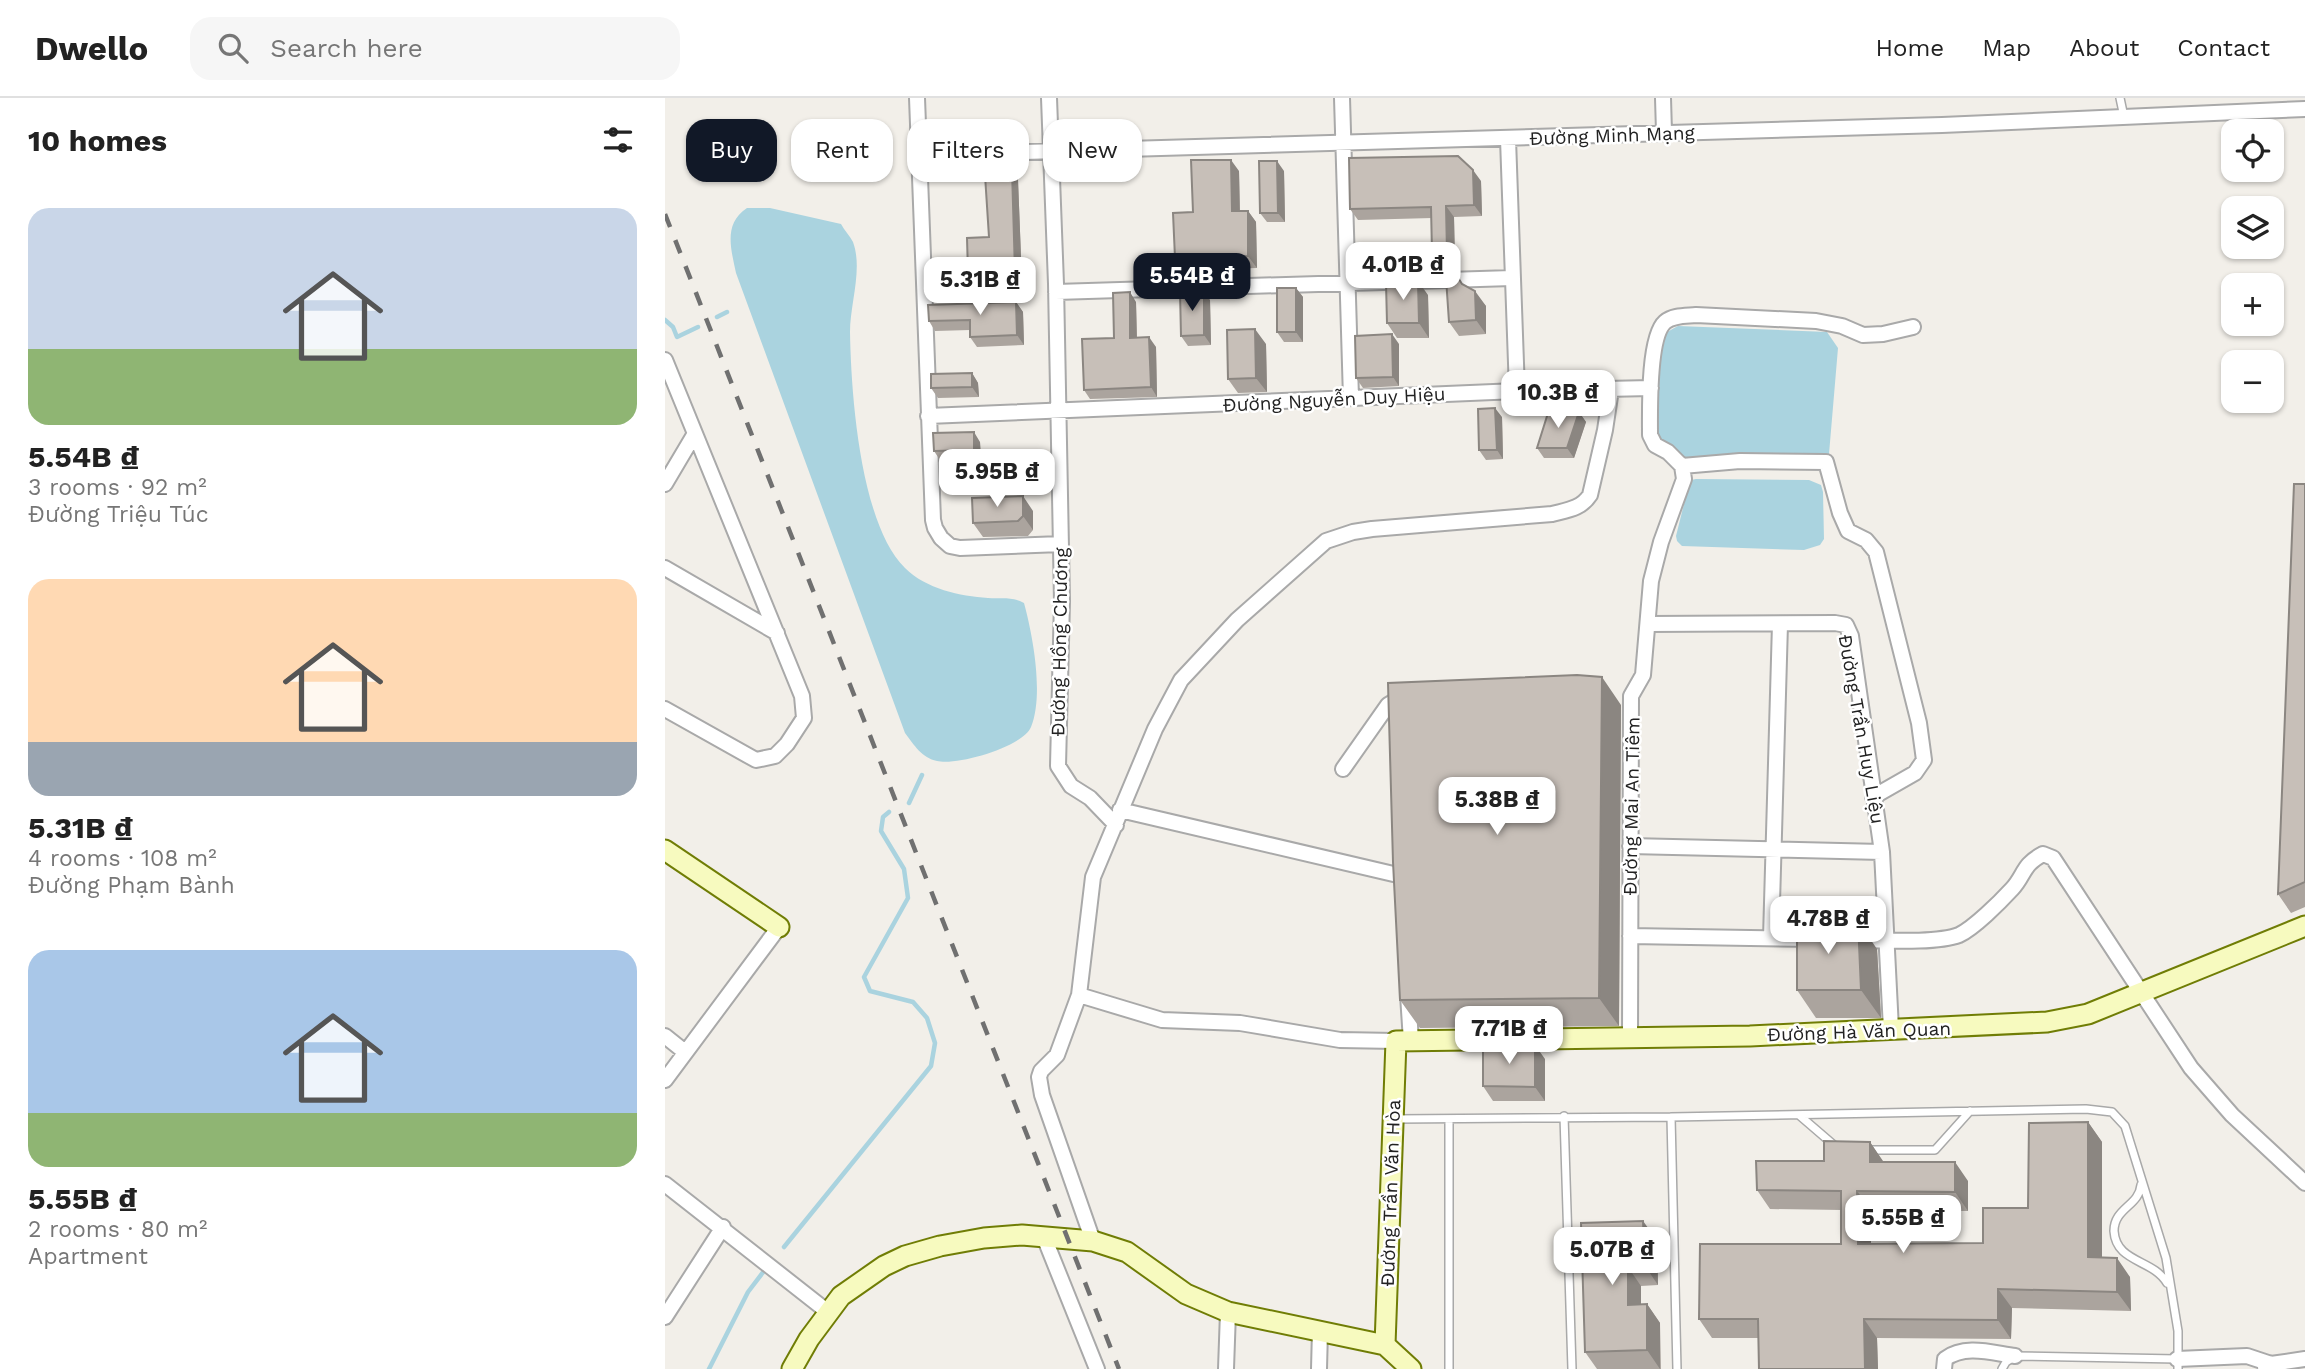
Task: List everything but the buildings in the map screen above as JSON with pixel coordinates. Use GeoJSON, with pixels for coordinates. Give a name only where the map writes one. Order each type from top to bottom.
{"type":"FeatureCollection","features":[{"type":"Feature","properties":{"kind":"main road"},"geometry":{"type":"LineString","coordinates":[[665,850],[779,927]]}},
{"type":"Feature","properties":{"kind":"main road","name":"Đường Hà Văn Quan"},"geometry":{"type":"LineString","coordinates":[[1403,1041],[1750,1035],[2047,1022],[2088,1014],[2305,926]]}},
{"type":"Feature","properties":{"kind":"main road","name":"Đường Trần Văn Hòa"},"geometry":{"type":"LineString","coordinates":[[1385,1345],[1392,1119],[1403,1041]]}},
{"type":"Feature","properties":{"kind":"main road"},"geometry":{"type":"LineString","coordinates":[[792,1369],[828,1312],[841,1296],[864,1278],[905,1256],[984,1238],[1022,1235],[1093,1241],[1127,1252],[1186,1294],[1228,1311],[1385,1345],[1411,1369]]}},
{"type":"Feature","properties":{"kind":"street"},"geometry":{"type":"LineString","coordinates":[[917,98],[918,119]]}},
{"type":"Feature","properties":{"kind":"street","name":"Đường Hồng Chương"},"geometry":{"type":"LineString","coordinates":[[1049,98],[1049,119]]}},
{"type":"Feature","properties":{"kind":"street"},"geometry":{"type":"LineString","coordinates":[[1342,98],[1351,398]]}},
{"type":"Feature","properties":{"kind":"street"},"geometry":{"type":"LineString","coordinates":[[1663,98],[1664,132]]}},
{"type":"Feature","properties":{"kind":"street","name":"Đường Minh Mạng"},"geometry":{"type":"LineString","coordinates":[[1142,147],[1942,125],[2124,117],[2240,105],[2305,109]]}},
{"type":"Feature","properties":{"kind":"street"},"geometry":{"type":"LineString","coordinates":[[1508,139],[1517,391]]}},
{"type":"Feature","properties":{"kind":"street"},"geometry":{"type":"LineString","coordinates":[[920,182],[928,416],[935,528],[941,538],[960,548],[1061,544]]}},
{"type":"Feature","properties":{"kind":"street","name":"Đường Hồng Chương"},"geometry":{"type":"LineString","coordinates":[[1051,182],[1061,544],[1062,666],[1057,728],[1058,766],[1071,786],[1090,798],[1116,825]]}},
{"type":"Feature","properties":{"kind":"street"},"geometry":{"type":"LineString","coordinates":[[1056,292],[1512,278]]}},
{"type":"Feature","properties":{"kind":"street"},"geometry":{"type":"LineString","coordinates":[[1873,797],[1915,773],[1924,760],[1919,723],[1876,552],[1866,540],[1848,531],[1840,513],[1826,462],[1741,461],[1682,466],[1668,452],[1655,445],[1650,435],[1653,351],[1657,334],[1664,323],[1677,316],[1816,321],[1842,326],[1863,335],[1883,334],[1913,327]]}},
{"type":"Feature","properties":{"kind":"street"},"geometry":{"type":"LineString","coordinates":[[665,360],[778,633],[802,696],[804,718],[787,744],[775,756],[756,760],[665,709]]}},
{"type":"Feature","properties":{"kind":"street","name":"Đường Nguyễn Duy Hiệu"},"geometry":{"type":"LineString","coordinates":[[928,416],[1517,391],[1651,388]]}},
{"type":"Feature","properties":{"kind":"street"},"geometry":{"type":"LineString","coordinates":[[1093,1241],[1042,1095],[1039,1077],[1041,1071],[1057,1055],[1079,995],[1093,877],[1155,729],[1181,680],[1237,620],[1326,541],[1353,532],[1552,514],[1577,508],[1585,503],[1590,495],[1605,430],[1611,390]]}},
{"type":"Feature","properties":{"kind":"street"},"geometry":{"type":"LineString","coordinates":[[665,484],[694,435]]}},
{"type":"Feature","properties":{"kind":"street","name":"Đường Mai An Tiêm"},"geometry":{"type":"LineString","coordinates":[[1630,1037],[1630,846],[1625,695],[1643,675],[1651,581],[1661,542],[1684,479],[1682,466]]}},
{"type":"Feature","properties":{"kind":"street"},"geometry":{"type":"LineString","coordinates":[[665,568],[778,633]]}},
{"type":"Feature","properties":{"kind":"street","name":"Đường Trần Huy Liệu"},"geometry":{"type":"LineString","coordinates":[[1649,624],[1846,625],[1851,636],[1882,852],[1891,1029]]}},
{"type":"Feature","properties":{"kind":"street"},"geometry":{"type":"LineString","coordinates":[[1770,938],[1780,624]]}},
{"type":"Feature","properties":{"kind":"street"},"geometry":{"type":"LineString","coordinates":[[1343,769],[1388,705],[1398,707],[1424,700]]}},
{"type":"Feature","properties":{"kind":"street"},"geometry":{"type":"LineString","coordinates":[[1120,810],[1402,876]]}},
{"type":"Feature","properties":{"kind":"street"},"geometry":{"type":"LineString","coordinates":[[1630,846],[1882,852]]}},
{"type":"Feature","properties":{"kind":"street"},"geometry":{"type":"LineString","coordinates":[[1630,936],[1923,940],[1959,935],[1980,920],[2013,888],[2030,861],[2043,854],[2053,858],[2191,1068],[2232,1115],[2305,1183]]}},
{"type":"Feature","properties":{"kind":"street"},"geometry":{"type":"LineString","coordinates":[[665,1080],[779,927]]}},
{"type":"Feature","properties":{"kind":"street","name":"Đường Trần Văn Hòa"},"geometry":{"type":"LineString","coordinates":[[1403,1041],[1408,986]]}},
{"type":"Feature","properties":{"kind":"street"},"geometry":{"type":"LineString","coordinates":[[1079,995],[1162,1020],[1240,1023],[1340,1040],[1403,1041]]}},
{"type":"Feature","properties":{"kind":"street"},"geometry":{"type":"LineString","coordinates":[[665,1036],[685,1052]]}},
{"type":"Feature","properties":{"kind":"street"},"geometry":{"type":"LineString","coordinates":[[665,1184],[828,1312]]}},
{"type":"Feature","properties":{"kind":"street"},"geometry":{"type":"LineString","coordinates":[[665,1317],[723,1227]]}},
{"type":"Feature","properties":{"kind":"street"},"geometry":{"type":"LineString","coordinates":[[1044,1237],[1097,1369]]}},
{"type":"Feature","properties":{"kind":"street"},"geometry":{"type":"LineString","coordinates":[[1226,1369],[1228,1311]]}},
{"type":"Feature","properties":{"kind":"street"},"geometry":{"type":"LineString","coordinates":[[1319,1369],[1320,1330]]}},
{"type":"Feature","properties":{"kind":"street"},"geometry":{"type":"LineString","coordinates":[[1944,1369],[1945,1359],[1954,1352],[1967,1350],[2015,1356]]}},
{"type":"Feature","properties":{"kind":"street"},"geometry":{"type":"LineString","coordinates":[[2177,1364],[2247,1356],[2266,1366],[2305,1359]]}},
{"type":"Feature","properties":{"kind":"lane"},"geometry":{"type":"LineString","coordinates":[[2120,98],[2124,117]]}},
{"type":"Feature","properties":{"kind":"lane"},"geometry":{"type":"LineString","coordinates":[[1392,1119],[2086,1109],[2112,1112],[2125,1126],[2165,1258],[2178,1331],[2177,1364],[2015,1356],[2006,1362],[2002,1369]]}},
{"type":"Feature","properties":{"kind":"lane"},"geometry":{"type":"LineString","coordinates":[[1866,1150],[1935,1150],[1970,1111]]}},
{"type":"Feature","properties":{"kind":"lane"},"geometry":{"type":"LineString","coordinates":[[1798,1115],[1839,1150]]}},
{"type":"Feature","properties":{"kind":"lane"},"geometry":{"type":"LineString","coordinates":[[1565,1116],[1572,1369]]}},
{"type":"Feature","properties":{"kind":"lane"},"geometry":{"type":"LineString","coordinates":[[1671,1117],[1677,1369]]}},
{"type":"Feature","properties":{"kind":"lane"},"geometry":{"type":"LineString","coordinates":[[1448,1119],[1449,1369]]}},
{"type":"Feature","properties":{"kind":"lane"},"geometry":{"type":"LineString","coordinates":[[2141,1177],[2141,1190],[2136,1199],[2120,1212],[2114,1223],[2115,1237],[2118,1247],[2127,1256],[2155,1269],[2171,1288]]}},
{"type":"Feature","properties":{"kind":"water"},"geometry":{"type":"Polygon","coordinates":[[[747,208],[770,208],[841,224],[853,242],[857,264],[850,332],[856,422],[868,490],[890,548],[905,568],[933,586],[966,595],[1011,599],[1024,603],[1036,665],[1035,714],[1031,727],[1025,734],[1003,748],[959,761],[937,761],[923,754],[905,733],[736,273],[731,246],[732,229],[739,214],[747,208]]]}},
{"type":"Feature","properties":{"kind":"water"},"geometry":{"type":"Polygon","coordinates":[[[1678,326],[1827,332],[1838,348],[1829,454],[1680,458],[1654,438],[1655,385],[1661,345],[1666,334],[1678,326]]]}},
{"type":"Feature","properties":{"kind":"water"},"geometry":{"type":"Polygon","coordinates":[[[1696,479],[1809,480],[1821,485],[1824,539],[1820,545],[1804,550],[1682,546],[1676,536],[1689,484],[1696,479]]]}},
{"type":"Feature","properties":{"kind":"waterway"},"geometry":{"type":"LineString","coordinates":[[717,317],[727,312]]}},
{"type":"Feature","properties":{"kind":"waterway"},"geometry":{"type":"LineString","coordinates":[[665,320],[673,327],[677,337],[698,327]]}},
{"type":"Feature","properties":{"kind":"waterway"},"geometry":{"type":"LineString","coordinates":[[909,803],[922,775]]}},
{"type":"Feature","properties":{"kind":"waterway"},"geometry":{"type":"LineString","coordinates":[[784,1247],[931,1066],[935,1043],[927,1018],[913,1002],[870,991],[864,977],[908,898],[904,869],[881,831],[883,817],[889,812]]}},
{"type":"Feature","properties":{"kind":"waterway"},"geometry":{"type":"LineString","coordinates":[[709,1369],[748,1292],[767,1267]]}},
{"type":"Feature","properties":{"kind":"railway"},"geometry":{"type":"LineString","coordinates":[[665,214],[1119,1369]]}}]}
